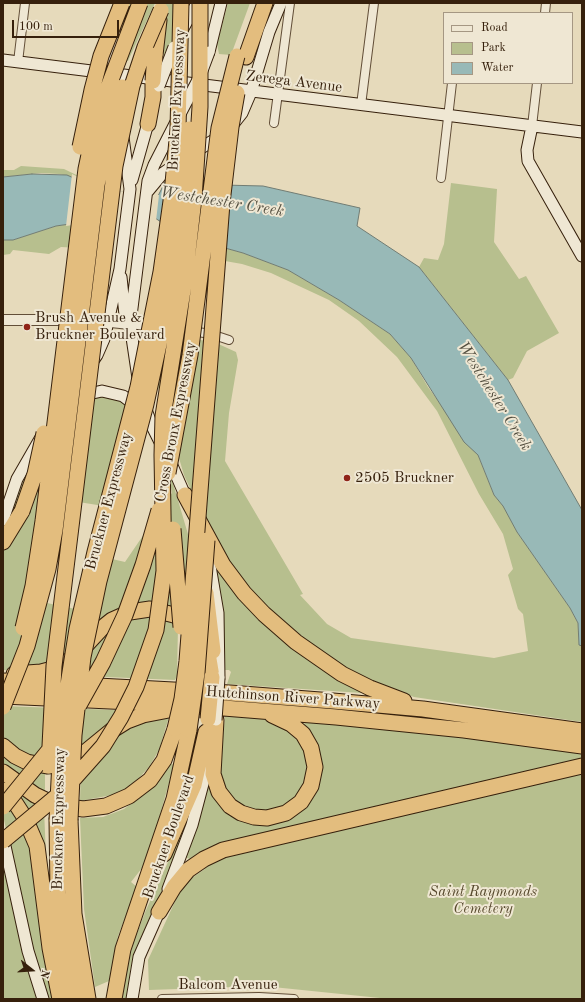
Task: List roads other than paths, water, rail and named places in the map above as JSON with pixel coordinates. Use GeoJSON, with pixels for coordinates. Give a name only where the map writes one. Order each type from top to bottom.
{"type":"FeatureCollection","features":[{"type":"Feature","properties":{"kind":"highway"},"geometry":{"type":"LineString","coordinates":[[3,687],[24,624],[33,586],[43,522],[81,202],[90,150],[106,92],[140,3]]}},
{"type":"Feature","properties":{"kind":"highway","name":"Bruckner Expressway"},"geometry":{"type":"LineString","coordinates":[[74,999],[64,945],[58,893],[62,722],[77,629],[95,552],[138,387],[156,304],[165,246],[178,128],[181,3]]}},
{"type":"Feature","properties":{"kind":"highway"},"geometry":{"type":"LineString","coordinates":[[3,841],[58,796],[95,756],[127,706],[148,656],[159,617],[164,578],[162,442],[164,406],[185,278],[194,199],[200,107],[198,3]]}},
{"type":"Feature","properties":{"kind":"highway","name":"Bruckner Expressway"},"geometry":{"type":"LineString","coordinates":[[88,999],[59,820],[88,631],[102,568],[150,386],[174,263],[187,153],[198,3]]}},
{"type":"Feature","properties":{"kind":"highway","name":"Cross Bronx Expressway"},"geometry":{"type":"LineString","coordinates":[[3,807],[48,752],[85,696],[122,620],[147,552],[164,492],[180,412],[191,347],[217,142],[224,104],[242,56],[257,3]]}},
{"type":"Feature","properties":{"kind":"highway"},"geometry":{"type":"LineString","coordinates":[[114,999],[120,961],[131,924],[174,799],[182,730],[196,686],[203,595],[230,140],[242,56],[265,3]]}},
{"type":"Feature","properties":{"kind":"highway"},"geometry":{"type":"LineString","coordinates":[[22,510],[37,467],[45,429],[73,196],[85,122],[101,56],[118,5]]}},
{"type":"Feature","properties":{"kind":"highway"},"geometry":{"type":"LineString","coordinates":[[59,820],[49,757],[53,678],[115,166],[132,86],[145,47],[162,5]]}},
{"type":"Feature","properties":{"kind":"highway"},"geometry":{"type":"LineString","coordinates":[[148,124],[153,97],[155,55],[162,5]]}},
{"type":"Feature","properties":{"kind":"highway"},"geometry":{"type":"LineString","coordinates":[[3,707],[28,646],[50,563],[95,199],[104,146],[124,82],[162,5]]}},
{"type":"Feature","properties":{"kind":"highway"},"geometry":{"type":"LineString","coordinates":[[3,772],[34,795],[56,805],[83,809],[106,806],[130,796],[150,780],[182,730],[179,697],[181,630],[168,438],[167,406],[170,369]]}},
{"type":"Feature","properties":{"kind":"highway"},"geometry":{"type":"LineString","coordinates":[[3,542],[35,484],[42,464],[58,391]]}},
{"type":"Feature","properties":{"kind":"highway"},"geometry":{"type":"LineString","coordinates":[[185,494],[210,619],[213,648],[216,678],[212,719],[213,774],[219,792],[230,806],[241,813],[262,818],[276,816],[294,808],[307,794],[314,776],[314,758],[308,741],[294,726],[275,716],[253,710]]}},
{"type":"Feature","properties":{"kind":"highway"},"geometry":{"type":"LineString","coordinates":[[185,494],[227,572],[260,610],[288,635],[332,667],[359,683],[394,698],[452,713]]}},
{"type":"Feature","properties":{"kind":"highway"},"geometry":{"type":"LineString","coordinates":[[3,674],[41,672],[60,667],[77,655],[102,628],[112,620],[130,612],[146,609],[170,613],[196,628],[207,647],[216,678]]}},
{"type":"Feature","properties":{"kind":"highway","name":"Hutchinson River Parkway"},"geometry":{"type":"LineString","coordinates":[[3,681],[263,695],[452,713],[582,731]]}},
{"type":"Feature","properties":{"kind":"highway","name":"Hutchinson River Parkway"},"geometry":{"type":"LineString","coordinates":[[3,696],[253,710],[393,722],[582,746]]}},
{"type":"Feature","properties":{"kind":"highway"},"geometry":{"type":"LineString","coordinates":[[3,746],[15,756],[32,764],[47,766],[62,765],[78,758],[111,731],[127,721],[143,715],[191,706]]}},
{"type":"Feature","properties":{"kind":"highway"},"geometry":{"type":"LineString","coordinates":[[131,924],[191,793],[212,719]]}},
{"type":"Feature","properties":{"kind":"highway"},"geometry":{"type":"LineString","coordinates":[[159,912],[174,887],[188,870],[204,859],[223,850],[582,766]]}},
{"type":"Feature","properties":{"kind":"highway"},"geometry":{"type":"LineString","coordinates":[[3,790],[21,812],[35,840],[41,866],[50,948],[60,999]]}},
{"type":"Feature","properties":{"kind":"main road"},"geometry":{"type":"LineString","coordinates":[[3,520],[11,494],[23,467],[97,355],[104,339],[120,269],[130,189],[148,124],[159,86],[174,46],[198,3]]}},
{"type":"Feature","properties":{"kind":"main road"},"geometry":{"type":"LineString","coordinates":[[185,494],[152,426],[143,402],[135,365],[130,324],[148,181],[154,165],[200,76],[209,52],[221,3]]}},
{"type":"Feature","properties":{"kind":"main road"},"geometry":{"type":"LineString","coordinates":[[146,193],[163,173],[232,128],[242,113],[251,92],[265,42],[280,3]]}},
{"type":"Feature","properties":{"kind":"main road"},"geometry":{"type":"LineString","coordinates":[[118,5],[110,86],[122,127],[130,189]]}},
{"type":"Feature","properties":{"kind":"main road","name":"Zerega Avenue"},"geometry":{"type":"LineString","coordinates":[[3,60],[582,132]]}},
{"type":"Feature","properties":{"kind":"main road"},"geometry":{"type":"LineString","coordinates":[[532,126],[527,150],[528,161],[582,256]]}},
{"type":"Feature","properties":{"kind":"main road"},"geometry":{"type":"LineString","coordinates":[[120,269],[125,316],[130,324]]}},
{"type":"Feature","properties":{"kind":"main road"},"geometry":{"type":"LineString","coordinates":[[54,419],[68,404],[80,397],[94,392],[106,392],[119,394],[131,401],[140,409],[152,426]]}},
{"type":"Feature","properties":{"kind":"main road","name":"Bruckner Boulevard"},"geometry":{"type":"LineString","coordinates":[[134,999],[139,958],[159,912],[195,815],[206,774],[212,719]]}},
{"type":"Feature","properties":{"kind":"main road"},"geometry":{"type":"LineString","coordinates":[[3,837],[29,956],[43,999]]}},
{"type":"Feature","properties":{"kind":"street"},"geometry":{"type":"LineString","coordinates":[[18,62],[25,3]]}},
{"type":"Feature","properties":{"kind":"street"},"geometry":{"type":"LineString","coordinates":[[274,123],[290,3]]}},
{"type":"Feature","properties":{"kind":"street"},"geometry":{"type":"LineString","coordinates":[[361,105],[374,3]]}},
{"type":"Feature","properties":{"kind":"street"},"geometry":{"type":"LineString","coordinates":[[441,178],[452,84]]}},
{"type":"Feature","properties":{"kind":"street"},"geometry":{"type":"LineString","coordinates":[[532,126],[537,84]]}},
{"type":"Feature","properties":{"kind":"street"},"geometry":{"type":"LineString","coordinates":[[3,320],[37,319],[108,322],[206,333],[229,340]]}},
{"type":"Feature","properties":{"kind":"street"},"geometry":{"type":"LineString","coordinates":[[3,501],[23,467]]}},
{"type":"Feature","properties":{"kind":"street","name":"Balcom Avenue"},"geometry":{"type":"LineString","coordinates":[[162,999],[259,997],[294,999]]}},
{"type":"Feature","properties":{"kind":"water","name":"Westchester Creek"},"geometry":{"type":"Polygon","coordinates":[[[32,174],[67,175],[93,187],[157,198],[167,178],[223,185],[263,186],[360,208],[357,226],[419,267],[508,380],[582,510],[582,646],[579,645],[578,623],[570,608],[517,532],[503,506],[494,495],[478,455],[464,442],[411,358],[390,334],[339,300],[288,270],[243,253],[182,236],[155,218],[118,217],[56,226],[13,240],[3,240],[3,177],[32,174]]]}},
{"type":"Feature","properties":{"kind":"place","name":"Brush Avenue & Bruckner Boulevard"},"geometry":{"type":"Point","coordinates":[27,327]}},
{"type":"Feature","properties":{"kind":"place","name":"2505 Bruckner"},"geometry":{"type":"Point","coordinates":[347,478]}},
{"type":"Feature","properties":{"kind":"park label","name":"Saint Raymonds Cemetery"},"geometry":{"type":"Point","coordinates":[483,900]}}]}
